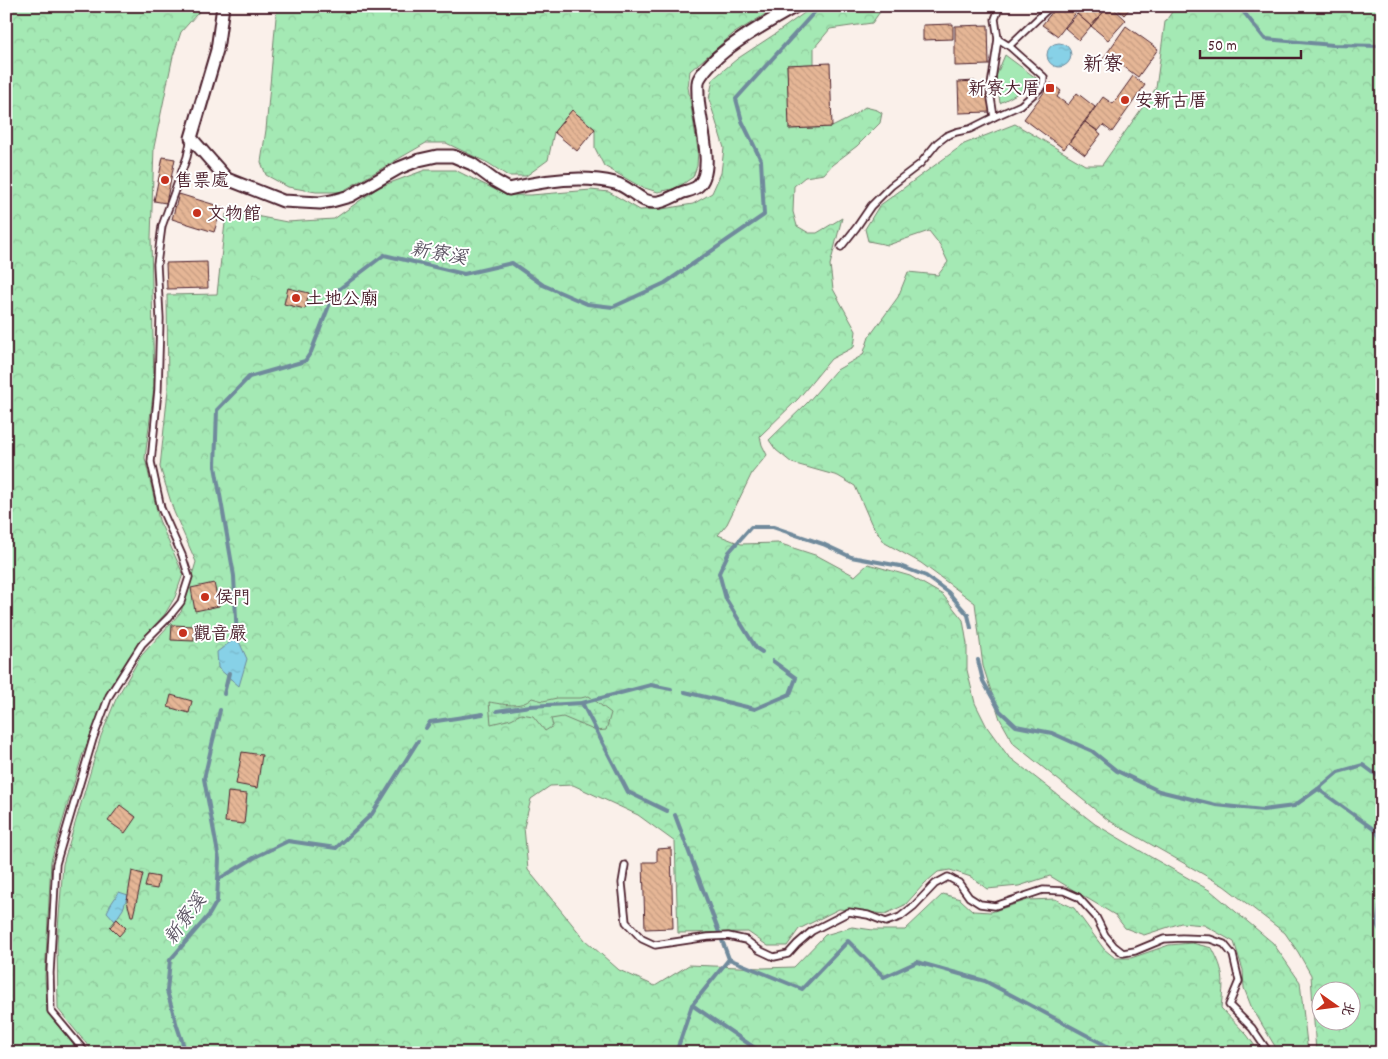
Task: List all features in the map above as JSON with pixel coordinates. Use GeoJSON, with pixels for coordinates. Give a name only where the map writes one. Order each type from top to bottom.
{"type":"FeatureCollection","features":[{"type":"Feature","properties":{"kind":"street"},"geometry":{"type":"LineString","coordinates":[[223,6],[217,50],[191,138],[227,179],[283,201],[320,202],[350,196],[399,168],[419,160],[437,156],[453,156],[472,164],[509,188],[564,180],[601,180],[618,183],[643,200],[659,202],[698,186],[706,174],[706,147],[698,104],[698,81],[707,68],[738,41],[796,6]]}},
{"type":"Feature","properties":{"kind":"lane"},"geometry":{"type":"LineString","coordinates":[[1009,46],[1051,6]]}},
{"type":"Feature","properties":{"kind":"lane"},"geometry":{"type":"LineString","coordinates":[[994,117],[990,92],[998,39],[995,20],[1000,7]]}},
{"type":"Feature","properties":{"kind":"lane"},"geometry":{"type":"LineString","coordinates":[[841,247],[871,206],[891,186],[920,164],[946,136],[970,128],[1021,105],[1043,86],[1044,77],[1009,46],[998,39]]}},
{"type":"Feature","properties":{"kind":"lane"},"geometry":{"type":"LineString","coordinates":[[86,1053],[52,1011],[50,973],[56,864],[93,740],[109,696],[142,644],[181,602],[189,577],[182,555],[161,508],[151,462],[158,390],[160,319],[157,264],[162,226],[184,165],[191,138]]}},
{"type":"Feature","properties":{"kind":"lane"},"geometry":{"type":"LineString","coordinates":[[625,865],[622,883],[626,922],[642,939],[655,945],[728,936],[746,940],[758,950],[774,957],[788,954],[812,931],[849,912],[868,915],[886,922],[900,917],[914,906],[935,884],[948,877],[959,883],[968,897],[974,901],[980,904],[995,906],[1043,890],[1064,891],[1078,897],[1096,917],[1105,935],[1123,953],[1136,951],[1164,939],[1210,940],[1224,944],[1233,955],[1239,980],[1229,1005],[1252,1028],[1269,1053]]}},
{"type":"Feature","properties":{"kind":"green space"},"geometry":{"type":"Polygon","coordinates":[[[6,6],[204,6],[181,32],[173,56],[154,147],[151,238],[154,387],[145,458],[159,520],[183,574],[175,597],[165,614],[140,641],[107,694],[82,756],[51,861],[45,977],[47,1012],[80,1053],[6,1053],[6,6]]]}},
{"type":"Feature","properties":{"kind":"green space"},"geometry":{"type":"Polygon","coordinates":[[[277,6],[779,6],[733,34],[690,71],[688,87],[698,150],[697,166],[693,177],[677,188],[658,192],[641,187],[604,166],[595,148],[595,129],[572,110],[554,132],[548,160],[526,176],[508,176],[488,163],[446,143],[426,143],[341,192],[316,192],[288,187],[266,175],[261,162],[266,130],[277,6]]]}},
{"type":"Feature","properties":{"kind":"green space"},"geometry":{"type":"Polygon","coordinates":[[[814,6],[886,6],[872,23],[830,29],[814,48],[814,64],[787,65],[790,129],[832,127],[865,107],[882,113],[880,123],[857,146],[832,165],[824,174],[805,177],[794,186],[793,212],[797,226],[809,233],[817,233],[842,218],[830,265],[833,289],[856,331],[854,347],[831,359],[798,399],[760,436],[767,455],[752,473],[727,524],[718,535],[741,544],[778,543],[818,556],[855,576],[868,564],[910,576],[943,595],[963,620],[967,644],[967,670],[975,703],[987,727],[1008,756],[1095,824],[1211,891],[1273,943],[1300,982],[1308,1053],[1279,1053],[1251,1006],[1244,988],[1243,970],[1234,942],[1204,925],[1181,923],[1144,935],[1125,928],[1115,915],[1050,876],[1019,886],[987,889],[971,877],[950,870],[938,872],[905,905],[885,914],[839,909],[799,929],[787,946],[768,946],[748,932],[678,933],[675,842],[638,815],[573,785],[550,786],[531,799],[524,827],[528,870],[585,940],[619,970],[655,986],[689,965],[763,968],[794,967],[825,935],[852,927],[873,930],[905,930],[943,894],[960,899],[973,911],[991,912],[1028,900],[1055,899],[1074,908],[1104,949],[1115,958],[1131,958],[1169,945],[1192,943],[1212,948],[1223,977],[1221,1008],[1247,1035],[1260,1053],[94,1053],[58,1009],[57,942],[63,864],[101,736],[116,699],[141,656],[181,612],[196,562],[174,512],[160,467],[168,390],[167,295],[217,294],[226,214],[245,214],[287,222],[334,219],[379,187],[425,170],[455,170],[506,195],[591,190],[609,192],[640,210],[693,204],[712,193],[721,173],[724,148],[709,99],[713,79],[737,59],[814,6]]]}},
{"type":"Feature","properties":{"kind":"green space"},"geometry":{"type":"Polygon","coordinates":[[[1176,6],[1382,6],[1382,1053],[1316,1053],[1315,1032],[1360,1032],[1360,982],[1311,982],[1311,975],[1285,933],[1224,886],[1108,820],[1014,744],[1000,719],[983,666],[975,603],[921,563],[885,543],[871,523],[855,486],[838,476],[792,463],[776,450],[769,440],[807,403],[835,371],[863,355],[869,337],[898,297],[908,272],[938,275],[948,262],[940,245],[929,231],[888,245],[868,241],[865,229],[879,206],[964,144],[1015,124],[1085,165],[1102,165],[1156,88],[1165,22],[1176,6]]]}},
{"type":"Feature","properties":{"kind":"green space"},"geometry":{"type":"Polygon","coordinates":[[[1005,55],[1040,81],[1000,103],[996,76],[1005,55]]]}},
{"type":"Feature","properties":{"kind":"green space"},"geometry":{"type":"Polygon","coordinates":[[[589,696],[611,713],[606,730],[596,731],[563,717],[551,719],[553,726],[545,731],[533,716],[521,714],[511,719],[491,724],[489,702],[517,705],[532,698],[543,701],[589,696]]]}},
{"type":"Feature","properties":{"kind":"water"},"geometry":{"type":"Polygon","coordinates":[[[1059,43],[1067,47],[1071,55],[1067,63],[1059,67],[1051,63],[1047,55],[1051,47],[1059,43]]]}},
{"type":"Feature","properties":{"kind":"water"},"geometry":{"type":"Polygon","coordinates":[[[237,637],[247,659],[239,686],[218,668],[217,652],[237,637]]]}},
{"type":"Feature","properties":{"kind":"water"},"geometry":{"type":"Polygon","coordinates":[[[119,892],[128,895],[123,909],[115,921],[107,912],[119,892]]]}},
{"type":"Feature","properties":{"kind":"building"},"geometry":{"type":"Polygon","coordinates":[[[1057,6],[1081,6],[1058,36],[1042,25],[1057,6]]]}},
{"type":"Feature","properties":{"kind":"building"},"geometry":{"type":"Polygon","coordinates":[[[1084,6],[1109,6],[1091,26],[1077,14],[1084,6]]]}},
{"type":"Feature","properties":{"kind":"building"},"geometry":{"type":"Polygon","coordinates":[[[1109,6],[1126,20],[1108,40],[1091,26],[1109,6]]]}},
{"type":"Feature","properties":{"kind":"building"},"geometry":{"type":"Polygon","coordinates":[[[1114,6],[1132,6],[1124,15],[1114,6]]]}},
{"type":"Feature","properties":{"kind":"building"},"geometry":{"type":"Polygon","coordinates":[[[1077,14],[1091,26],[1079,40],[1065,28],[1077,14]]]}},
{"type":"Feature","properties":{"kind":"building"},"geometry":{"type":"Polygon","coordinates":[[[953,24],[953,39],[923,40],[923,25],[953,24]]]}},
{"type":"Feature","properties":{"kind":"building"},"geometry":{"type":"Polygon","coordinates":[[[988,25],[989,65],[955,66],[955,26],[988,25]]]}},
{"type":"Feature","properties":{"kind":"building"},"geometry":{"type":"Polygon","coordinates":[[[1126,26],[1158,49],[1138,77],[1119,63],[1115,68],[1103,59],[1126,26]]]}},
{"type":"Feature","properties":{"kind":"building"},"geometry":{"type":"Polygon","coordinates":[[[830,63],[832,127],[789,129],[787,65],[830,63]]]}},
{"type":"Feature","properties":{"kind":"building","name":"安新古厝"},"geometry":{"type":"Polygon","coordinates":[[[1133,76],[1145,85],[1112,132],[1103,125],[1098,131],[1085,122],[1103,97],[1113,104],[1133,76]]]}},
{"type":"Feature","properties":{"kind":"building"},"geometry":{"type":"Polygon","coordinates":[[[975,81],[975,96],[989,95],[990,112],[959,113],[958,82],[975,81]]]}},
{"type":"Feature","properties":{"kind":"building"},"geometry":{"type":"Polygon","coordinates":[[[1051,83],[1061,91],[1057,97],[1068,105],[1077,93],[1095,107],[1064,149],[1024,119],[1051,83]]]}},
{"type":"Feature","properties":{"kind":"building"},"geometry":{"type":"Polygon","coordinates":[[[572,110],[595,129],[577,151],[554,132],[572,110]]]}},
{"type":"Feature","properties":{"kind":"building"},"geometry":{"type":"Polygon","coordinates":[[[1085,122],[1101,134],[1085,155],[1069,143],[1085,122]]]}},
{"type":"Feature","properties":{"kind":"building","name":"售票處"},"geometry":{"type":"Polygon","coordinates":[[[163,157],[175,159],[166,203],[154,201],[163,157]]]}},
{"type":"Feature","properties":{"kind":"building","name":"文物館"},"geometry":{"type":"Polygon","coordinates":[[[179,194],[222,207],[214,232],[172,219],[179,194]]]}},
{"type":"Feature","properties":{"kind":"building"},"geometry":{"type":"Polygon","coordinates":[[[207,262],[208,288],[167,289],[166,263],[207,262]]]}},
{"type":"Feature","properties":{"kind":"building","name":"土地公廟"},"geometry":{"type":"Polygon","coordinates":[[[288,288],[309,293],[305,309],[284,304],[288,288]]]}},
{"type":"Feature","properties":{"kind":"building","name":"侯門"},"geometry":{"type":"Polygon","coordinates":[[[214,583],[219,606],[195,611],[191,588],[214,583]]]}},
{"type":"Feature","properties":{"kind":"building","name":"觀音嚴"},"geometry":{"type":"Polygon","coordinates":[[[172,625],[194,626],[194,641],[171,640],[172,625]]]}},
{"type":"Feature","properties":{"kind":"building"},"geometry":{"type":"Polygon","coordinates":[[[171,695],[192,701],[189,713],[168,707],[171,695]]]}},
{"type":"Feature","properties":{"kind":"building"},"geometry":{"type":"Polygon","coordinates":[[[242,752],[262,755],[257,788],[236,784],[242,752]]]}},
{"type":"Feature","properties":{"kind":"building"},"geometry":{"type":"Polygon","coordinates":[[[228,792],[247,794],[244,824],[225,822],[228,792]]]}},
{"type":"Feature","properties":{"kind":"building"},"geometry":{"type":"Polygon","coordinates":[[[120,805],[136,817],[125,833],[108,821],[120,805]]]}},
{"type":"Feature","properties":{"kind":"building"},"geometry":{"type":"Polygon","coordinates":[[[671,848],[673,928],[645,929],[643,862],[657,862],[657,849],[671,848]]]}},
{"type":"Feature","properties":{"kind":"building"},"geometry":{"type":"Polygon","coordinates":[[[132,871],[143,874],[133,916],[131,916],[127,901],[132,871]]]}},
{"type":"Feature","properties":{"kind":"building"},"geometry":{"type":"Polygon","coordinates":[[[148,875],[159,877],[157,889],[145,887],[148,875]]]}},
{"type":"Feature","properties":{"kind":"building"},"geometry":{"type":"Polygon","coordinates":[[[117,919],[126,928],[119,936],[110,927],[117,919]]]}},
{"type":"Feature","properties":{"kind":"waterway","name":"新寮溪"},"geometry":{"type":"LineString","coordinates":[[237,640],[234,576],[215,466],[217,410],[249,377],[305,361],[311,352],[334,293],[384,255],[464,274],[512,263],[543,285],[587,304],[613,307],[665,283],[764,215],[761,160],[742,121],[736,99],[820,6]]}},
{"type":"Feature","properties":{"kind":"waterway","name":"新寮溪"},"geometry":{"type":"LineString","coordinates":[[1239,6],[1265,39],[1333,45],[1382,46]]}},
{"type":"Feature","properties":{"kind":"waterway"},"geometry":{"type":"LineString","coordinates":[[762,652],[756,648],[726,599],[719,573],[729,552],[751,527],[773,527],[823,544],[851,557],[900,566],[926,576],[948,592],[968,615],[971,628]]}},
{"type":"Feature","properties":{"kind":"waterway"},"geometry":{"type":"LineString","coordinates":[[978,660],[983,681],[1000,711],[1016,726],[1052,733],[1092,751],[1117,771],[1159,791],[1216,805],[1263,810],[1294,806],[1338,772],[1363,765],[1382,779]]}},
{"type":"Feature","properties":{"kind":"waterway"},"geometry":{"type":"LineString","coordinates":[[685,692],[755,709],[790,694],[796,678],[773,661]]}},
{"type":"Feature","properties":{"kind":"waterway","name":"新寮溪"},"geometry":{"type":"LineString","coordinates":[[224,694],[229,673]]}},
{"type":"Feature","properties":{"kind":"waterway"},"geometry":{"type":"LineString","coordinates":[[582,703],[651,685],[671,689]]}},
{"type":"Feature","properties":{"kind":"waterway"},"geometry":{"type":"LineString","coordinates":[[497,711],[530,706],[582,703],[628,792],[667,811]]}},
{"type":"Feature","properties":{"kind":"waterway","name":"新寮溪"},"geometry":{"type":"LineString","coordinates":[[186,1053],[167,991],[170,960],[209,915],[217,901],[219,859],[204,779],[220,710]]}},
{"type":"Feature","properties":{"kind":"waterway"},"geometry":{"type":"LineString","coordinates":[[426,728],[430,722],[483,714]]}},
{"type":"Feature","properties":{"kind":"waterway"},"geometry":{"type":"LineString","coordinates":[[219,879],[257,856],[288,841],[336,848],[372,814],[418,741]]}},
{"type":"Feature","properties":{"kind":"waterway"},"geometry":{"type":"LineString","coordinates":[[1318,789],[1376,831],[1382,841]]}},
{"type":"Feature","properties":{"kind":"waterway"},"geometry":{"type":"LineString","coordinates":[[675,815],[729,959],[692,1005],[676,1053]]}},
{"type":"Feature","properties":{"kind":"waterway"},"geometry":{"type":"LineString","coordinates":[[1382,894],[1377,925],[1382,933]]}},
{"type":"Feature","properties":{"kind":"waterway"},"geometry":{"type":"LineString","coordinates":[[729,959],[802,989],[848,941],[884,977],[917,962],[985,981],[1120,1053]]}},
{"type":"Feature","properties":{"kind":"waterway"},"geometry":{"type":"LineString","coordinates":[[692,1005],[762,1053]]}},
{"type":"Feature","properties":{"kind":"place","name":"新寮大厝"},"geometry":{"type":"Point","coordinates":[1050,88]}},
{"type":"Feature","properties":{"kind":"place","name":"安新古厝"},"geometry":{"type":"Point","coordinates":[1125,100]}},
{"type":"Feature","properties":{"kind":"place","name":"售票處"},"geometry":{"type":"Point","coordinates":[165,180]}},
{"type":"Feature","properties":{"kind":"place","name":"文物館"},"geometry":{"type":"Point","coordinates":[197,213]}},
{"type":"Feature","properties":{"kind":"place","name":"土地公廟"},"geometry":{"type":"Point","coordinates":[296,298]}},
{"type":"Feature","properties":{"kind":"place","name":"侯門"},"geometry":{"type":"Point","coordinates":[205,597]}},
{"type":"Feature","properties":{"kind":"place","name":"觀音嚴"},"geometry":{"type":"Point","coordinates":[183,633]}},
{"type":"Feature","properties":{"kind":"district","name":"新寮"},"geometry":{"type":"Point","coordinates":[1103,63]}}]}
